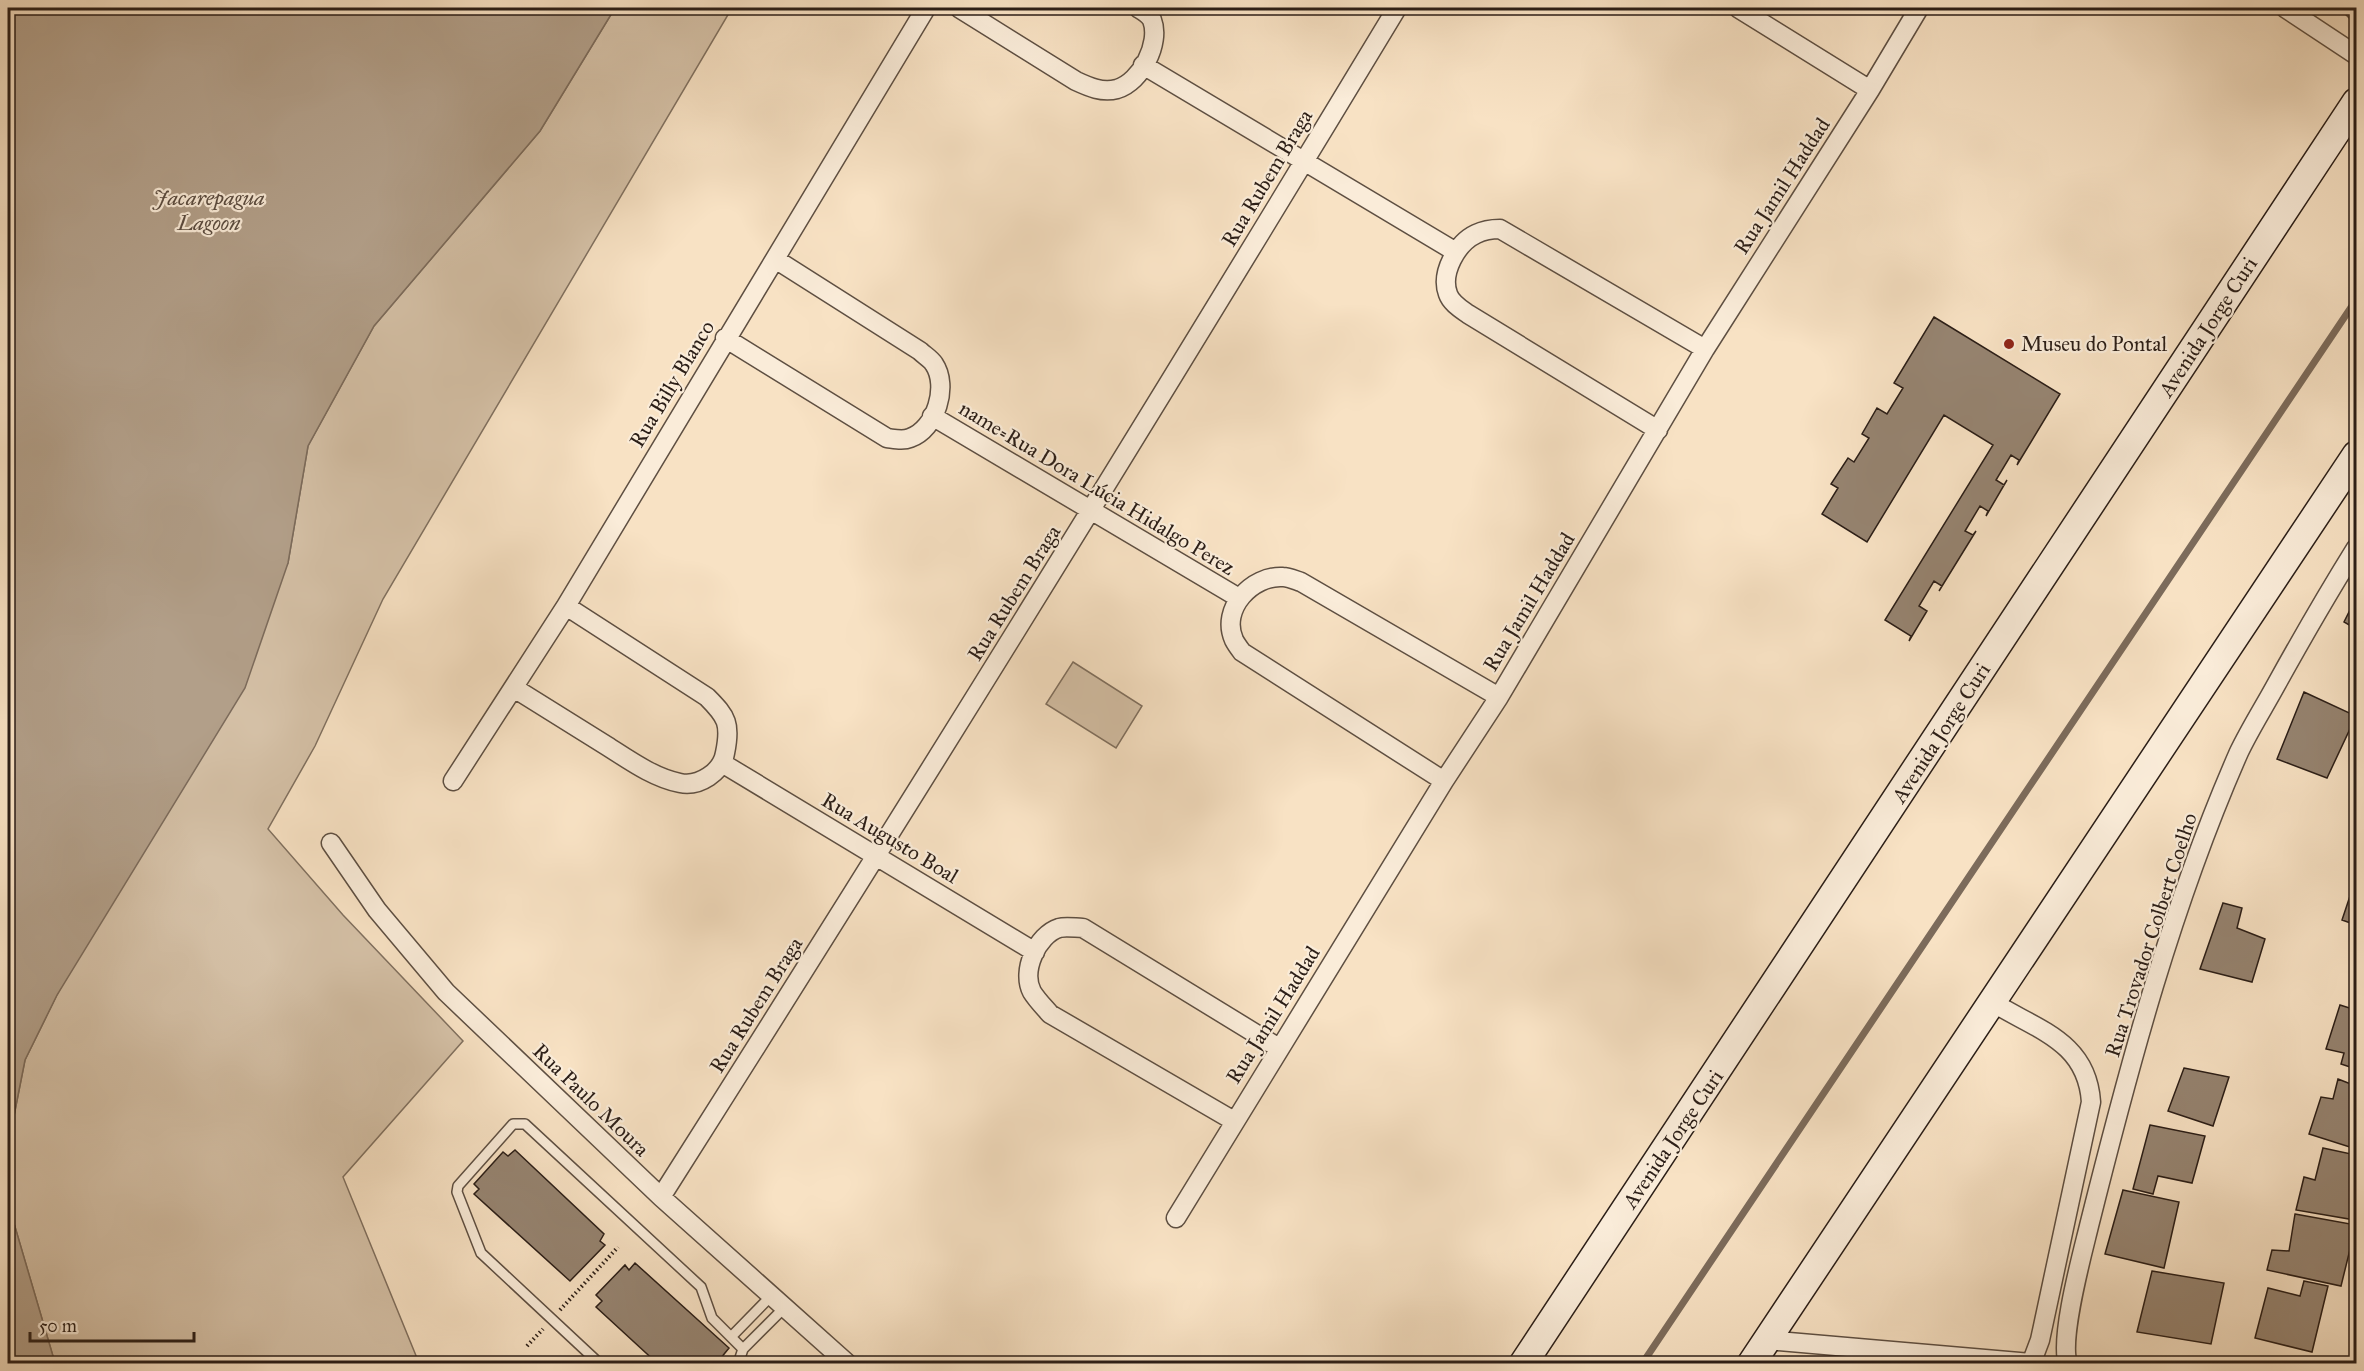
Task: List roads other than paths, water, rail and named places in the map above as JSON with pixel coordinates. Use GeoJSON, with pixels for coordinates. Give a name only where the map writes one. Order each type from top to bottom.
{"type":"FeatureCollection","features":[{"type":"Feature","properties":{"kind":"street","name":"Rua Billy Blanco"},"geometry":{"type":"LineString","coordinates":[[453,782],[566,606],[725,338],[926,8]]}},
{"type":"Feature","properties":{"kind":"street"},"geometry":{"type":"LineString","coordinates":[[959,8],[1076,81],[1091,88],[1106,90],[1118,89],[1133,78],[1153,47],[1155,31],[1151,17],[1138,8]]}},
{"type":"Feature","properties":{"kind":"street","name":"Rua Rubem Braga"},"geometry":{"type":"LineString","coordinates":[[661,1197],[877,856],[1397,8]]}},
{"type":"Feature","properties":{"kind":"street"},"geometry":{"type":"LineString","coordinates":[[1738,8],[1870,90]]}},
{"type":"Feature","properties":{"kind":"street","name":"Rua Jamil Haddad"},"geometry":{"type":"LineString","coordinates":[[1176,1218],[1444,782],[1499,697],[1705,349],[1870,90],[1919,8]]}},
{"type":"Feature","properties":{"kind":"street"},"geometry":{"type":"LineString","coordinates":[[2285,8],[2356,55]]}},
{"type":"Feature","properties":{"kind":"street"},"geometry":{"type":"LineString","coordinates":[[2353,8],[2356,11]]}},
{"type":"Feature","properties":{"kind":"street"},"geometry":{"type":"LineString","coordinates":[[1143,65],[1456,252]]}},
{"type":"Feature","properties":{"kind":"street","name":"Avenida Jorge Curi"},"geometry":{"type":"LineString","coordinates":[[1523,1364],[2356,102]]}},
{"type":"Feature","properties":{"kind":"street"},"geometry":{"type":"LineString","coordinates":[[1658,430],[1468,314],[1454,303],[1448,294],[1446,279],[1456,252],[1475,234],[1484,230],[1500,229],[1705,349]]}},
{"type":"Feature","properties":{"kind":"street","name":"name=Rua Dora Lúcia Hidalgo Perez"},"geometry":{"type":"LineString","coordinates":[[725,338],[887,438],[899,440],[911,438],[926,426],[936,409],[940,387],[940,378],[934,364],[920,351],[774,259]]}},
{"type":"Feature","properties":{"kind":"street","name":"name=Rua Dora Lúcia Hidalgo Perez"},"geometry":{"type":"LineString","coordinates":[[932,416],[1239,598]]}},
{"type":"Feature","properties":{"kind":"street"},"geometry":{"type":"LineString","coordinates":[[1751,1364],[2356,455]]}},
{"type":"Feature","properties":{"kind":"street","name":"Rua Trovador Colbert Coelho"},"geometry":{"type":"LineString","coordinates":[[2068,1364],[2066,1357],[2068,1323],[2094,1207],[2146,1009],[2204,840],[2240,750],[2325,596],[2356,548]]}},
{"type":"Feature","properties":{"kind":"street","name":"name=Rua Dora Lúcia Hidalgo Perez"},"geometry":{"type":"LineString","coordinates":[[1444,782],[1242,652],[1233,639],[1231,618],[1239,598],[1252,585],[1266,578],[1284,576],[1301,582],[1499,697]]}},
{"type":"Feature","properties":{"kind":"street"},"geometry":{"type":"LineString","coordinates":[[514,688],[633,762],[663,778],[682,784],[697,782],[707,777],[722,763],[728,730],[723,713],[707,697],[566,606]]}},
{"type":"Feature","properties":{"kind":"street","name":"Rua Augusto Boal"},"geometry":{"type":"LineString","coordinates":[[722,763],[1035,952]]}},
{"type":"Feature","properties":{"kind":"street","name":"Rua Paulo Moura"},"geometry":{"type":"LineString","coordinates":[[331,843],[377,910],[446,992],[661,1197],[848,1364]]}},
{"type":"Feature","properties":{"kind":"street"},"geometry":{"type":"LineString","coordinates":[[1234,1121],[1050,1014],[1031,990],[1028,971],[1035,952],[1044,939],[1059,928],[1083,928],[1280,1048]]}},
{"type":"Feature","properties":{"kind":"street"},"geometry":{"type":"LineString","coordinates":[[1767,1341],[2031,1363],[2040,1340],[2056,1266],[2091,1102],[2090,1089],[2082,1065],[2060,1040],[1992,1002]]}},
{"type":"Feature","properties":{"kind":"lane"},"geometry":{"type":"LineString","coordinates":[[600,1364],[481,1252],[458,1192],[458,1186],[513,1124],[525,1124],[700,1287],[712,1318],[743,1349]]}},
{"type":"Feature","properties":{"kind":"lane"},"geometry":{"type":"LineString","coordinates":[[731,1337],[779,1301]]}},
{"type":"Feature","properties":{"kind":"lane"},"geometry":{"type":"LineString","coordinates":[[738,1364],[743,1349],[779,1301]]}},
{"type":"Feature","properties":{"kind":"water","name":"Jacarepagua Lagoon"},"geometry":{"type":"Polygon","coordinates":[[[8,8],[615,8],[540,131],[374,326],[308,446],[288,563],[245,688],[57,995],[25,1060],[8,1146],[8,8]]]}},
{"type":"Feature","properties":{"kind":"water"},"geometry":{"type":"Polygon","coordinates":[[[8,1203],[55,1363],[8,1363],[8,1203]]]}},
{"type":"Feature","properties":{"kind":"waterway"},"geometry":{"type":"LineString","coordinates":[[1642,1364],[2356,300]]}},
{"type":"Feature","properties":{"kind":"place","name":"Museu do Pontal"},"geometry":{"type":"Point","coordinates":[2009,344]}}]}
